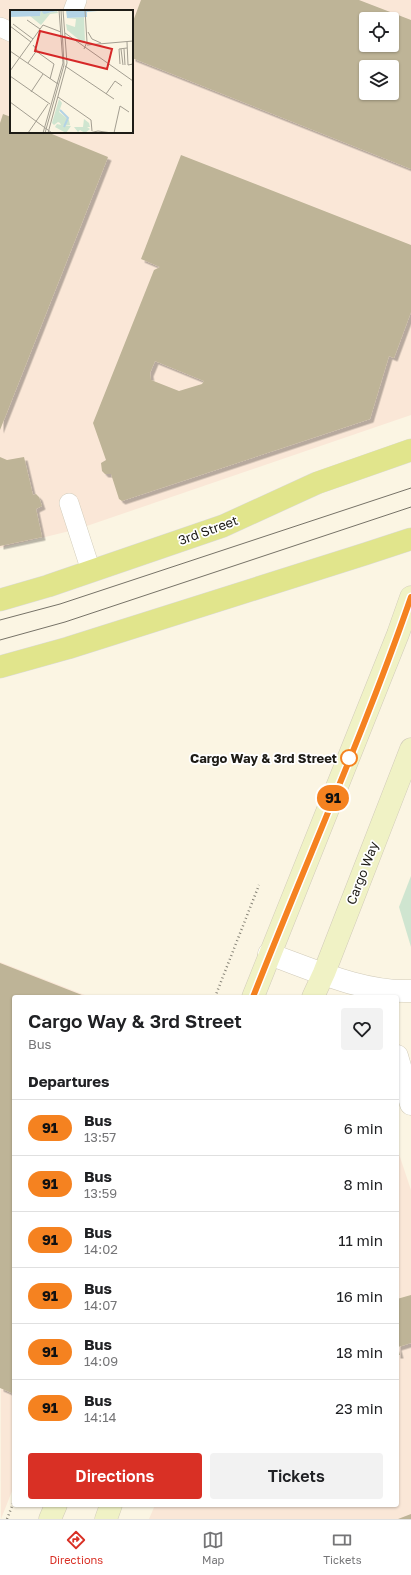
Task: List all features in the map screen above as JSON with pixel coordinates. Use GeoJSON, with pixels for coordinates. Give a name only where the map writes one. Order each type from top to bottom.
{"type":"FeatureCollection","features":[{"type":"Feature","properties":{"kind":"main road","name":"3rd Street"},"geometry":{"type":"LineString","coordinates":[[0,600],[91,572],[223,526],[317,483],[411,450]]}},
{"type":"Feature","properties":{"kind":"main road"},"geometry":{"type":"LineString","coordinates":[[0,667],[84,643],[411,539]]}},
{"type":"Feature","properties":{"kind":"main road"},"geometry":{"type":"LineString","coordinates":[[254,995],[398,634],[411,597]]}},
{"type":"Feature","properties":{"kind":"main road","name":"Cargo Way"},"geometry":{"type":"LineString","coordinates":[[314,995],[324,973],[411,749]]}},
{"type":"Feature","properties":{"kind":"main road"},"geometry":{"type":"LineString","coordinates":[[50,1519],[55,1507]]}},
{"type":"Feature","properties":{"kind":"main road"},"geometry":{"type":"LineString","coordinates":[[106,1519],[110,1507]]}},
{"type":"Feature","properties":{"kind":"street"},"geometry":{"type":"LineString","coordinates":[[269,954],[324,973],[370,992],[411,991]]}},
{"type":"Feature","properties":{"kind":"street"},"geometry":{"type":"LineString","coordinates":[[399,1063],[411,1104]]}},
{"type":"Feature","properties":{"kind":"lane"},"geometry":{"type":"LineString","coordinates":[[73,10],[77,0]]}},
{"type":"Feature","properties":{"kind":"lane"},"geometry":{"type":"LineString","coordinates":[[0,27],[10,32]]}},
{"type":"Feature","properties":{"kind":"lane"},"geometry":{"type":"LineString","coordinates":[[70,503],[91,572]]}},
{"type":"Feature","properties":{"kind":"path"},"geometry":{"type":"LineString","coordinates":[[216,995],[259,885]]}},
{"type":"Feature","properties":{"kind":"path"},"geometry":{"type":"LineString","coordinates":[[7,1519],[12,1506]]}},
{"type":"Feature","properties":{"kind":"shaded area"},"geometry":{"type":"Polygon","coordinates":[[[0,0],[411,0],[411,415],[78,529],[0,548],[0,0]]]}},
{"type":"Feature","properties":{"kind":"shaded area"},"geometry":{"type":"Polygon","coordinates":[[[0,962],[85,995],[12,995],[12,1491],[1,1519],[0,962]]]}},
{"type":"Feature","properties":{"kind":"shaded area"},"geometry":{"type":"Polygon","coordinates":[[[399,1154],[411,1190],[411,1519],[149,1519],[154,1507],[399,1507],[399,1154]]]}},
{"type":"Feature","properties":{"kind":"green space"},"geometry":{"type":"Polygon","coordinates":[[[411,876],[411,947],[399,907],[411,876]]]}},
{"type":"Feature","properties":{"kind":"building"},"geometry":{"type":"Polygon","coordinates":[[[141,0],[359,0],[390,12],[359,12],[359,52],[399,52],[399,15],[411,20],[411,169],[133,58],[133,21],[141,0]]]}},
{"type":"Feature","properties":{"kind":"building"},"geometry":{"type":"Polygon","coordinates":[[[3,114],[10,117],[10,133],[49,133],[108,157],[0,430],[0,123],[3,114]]]}},
{"type":"Feature","properties":{"kind":"building"},"geometry":{"type":"Polygon","coordinates":[[[181,155],[411,245],[411,312],[394,358],[389,356],[370,419],[122,501],[119,499],[111,474],[105,474],[102,471],[101,463],[106,460],[93,423],[154,270],[160,267],[141,259],[181,155]],[[155,361],[150,373],[151,380],[179,391],[202,384],[204,381],[155,361]]]}},
{"type":"Feature","properties":{"kind":"building"},"geometry":{"type":"Polygon","coordinates":[[[0,457],[7,460],[24,457],[33,495],[36,494],[39,497],[42,506],[36,509],[42,537],[0,546],[0,457]]]}},
{"type":"Feature","properties":{"kind":"building"},"geometry":{"type":"Polygon","coordinates":[[[0,963],[82,995],[12,995],[12,1393],[0,1388],[0,963]]]}},
{"type":"Feature","properties":{"kind":"building"},"geometry":{"type":"Polygon","coordinates":[[[411,1295],[411,1343],[399,1347],[399,1298],[411,1295]]]}},
{"type":"Feature","properties":{"kind":"building"},"geometry":{"type":"Polygon","coordinates":[[[411,1514],[411,1519],[398,1519],[411,1514]]]}},
{"type":"Feature","properties":{"kind":"tram line"},"geometry":{"type":"LineString","coordinates":[[0,620],[60,604],[411,488]]}},
{"type":"Feature","properties":{"kind":"tram line"},"geometry":{"type":"LineString","coordinates":[[0,640],[65,622],[411,507]]}},
{"type":"Feature","properties":{"kind":"bus line","name":"91"},"geometry":{"type":"LineString","coordinates":[[254,995],[398,634],[411,597]]}},
{"type":"Feature","properties":{"kind":"place","name":"Cargo Way & 3rd Street"},"geometry":{"type":"Point","coordinates":[349,758]}}]}
